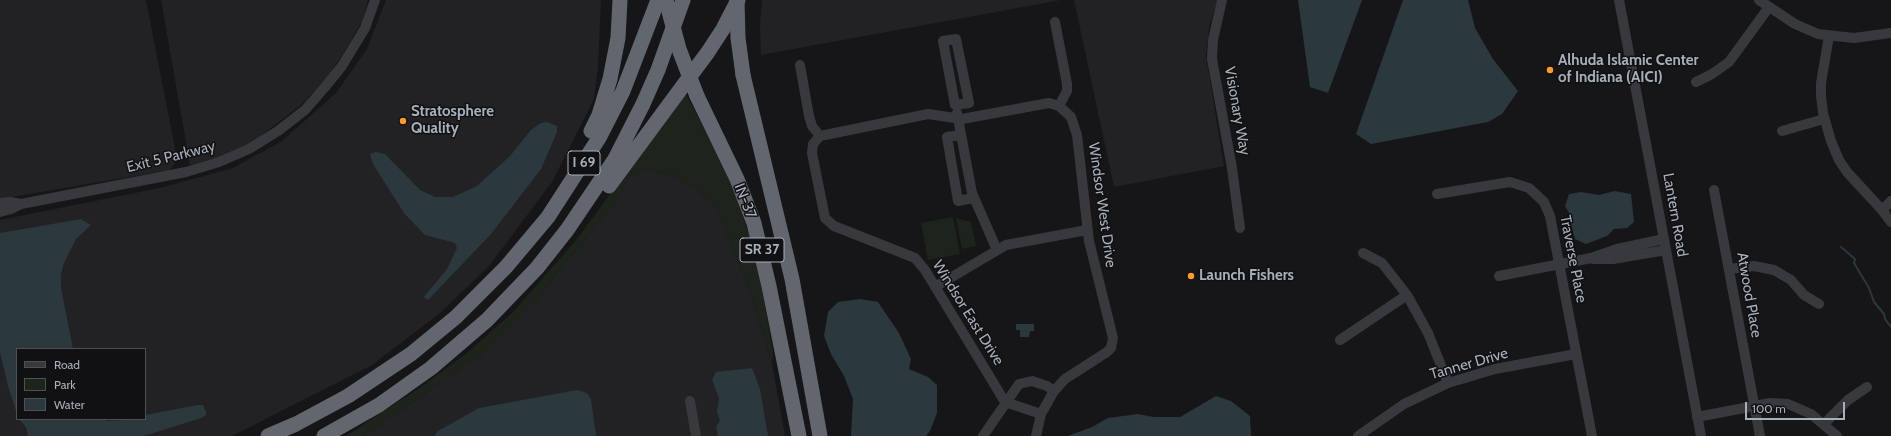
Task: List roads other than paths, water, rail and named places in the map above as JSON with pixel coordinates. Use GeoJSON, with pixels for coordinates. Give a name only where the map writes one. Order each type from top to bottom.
{"type":"FeatureCollection","features":[{"type":"Feature","properties":{"kind":"highway"},"geometry":{"type":"LineString","coordinates":[[472,302],[561,193],[599,115],[607,93],[616,52],[620,0]]}},
{"type":"Feature","properties":{"kind":"highway","name":"I 69"},"geometry":{"type":"LineString","coordinates":[[268,436],[316,413],[368,384],[411,354],[472,302],[506,267],[536,232],[581,168],[599,138],[623,91],[658,0]]}},
{"type":"Feature","properties":{"kind":"highway","name":"IN-37"},"geometry":{"type":"LineString","coordinates":[[666,0],[679,49],[697,96],[737,179],[754,223],[769,286],[799,436]]}},
{"type":"Feature","properties":{"kind":"highway","name":"I 69"},"geometry":{"type":"LineString","coordinates":[[324,436],[401,390],[459,346],[514,294],[567,230],[603,179],[626,137],[658,70],[683,0]]}},
{"type":"Feature","properties":{"kind":"highway"},"geometry":{"type":"LineString","coordinates":[[567,230],[592,207],[607,189],[708,52],[723,29],[737,0]]}},
{"type":"Feature","properties":{"kind":"highway","name":"IN-37"},"geometry":{"type":"LineString","coordinates":[[737,0],[738,38],[743,75],[784,242],[821,436]]}},
{"type":"Feature","properties":{"kind":"street","name":"Exit 5 Parkway"},"geometry":{"type":"LineString","coordinates":[[21,204],[186,172],[219,162],[254,146],[278,131],[305,110],[325,88],[342,66],[365,28],[375,0]]}},
{"type":"Feature","properties":{"kind":"street","name":"Visionary Way"},"geometry":{"type":"LineString","coordinates":[[1222,0],[1216,22],[1212,50],[1233,174],[1240,228]]}},
{"type":"Feature","properties":{"kind":"street","name":"Lantern Road"},"geometry":{"type":"LineString","coordinates":[[1619,0],[1701,436]]}},
{"type":"Feature","properties":{"kind":"street"},"geometry":{"type":"LineString","coordinates":[[1759,0],[1806,30],[1828,36],[1865,38],[1891,33]]}},
{"type":"Feature","properties":{"kind":"street"},"geometry":{"type":"LineString","coordinates":[[1696,82],[1729,62],[1769,7]]}},
{"type":"Feature","properties":{"kind":"street"},"geometry":{"type":"LineString","coordinates":[[800,65],[810,121],[820,136],[928,114],[958,119],[1049,103],[1059,106],[1067,91],[1067,84],[1055,22]]}},
{"type":"Feature","properties":{"kind":"street"},"geometry":{"type":"LineString","coordinates":[[1828,36],[1820,96],[1824,119],[1839,160],[1891,222]]}},
{"type":"Feature","properties":{"kind":"street"},"geometry":{"type":"LineString","coordinates":[[955,105],[969,103],[956,38],[943,41],[955,105],[973,198],[997,250]]}},
{"type":"Feature","properties":{"kind":"street","name":"Windsor West Drive"},"geometry":{"type":"LineString","coordinates":[[1036,436],[1041,414],[1054,391],[1064,379],[1107,352],[1112,343],[1112,330],[1092,260],[1087,230],[1077,135],[1071,117],[1059,106]]}},
{"type":"Feature","properties":{"kind":"street"},"geometry":{"type":"LineString","coordinates":[[1782,131],[1824,119]]}},
{"type":"Feature","properties":{"kind":"street"},"geometry":{"type":"LineString","coordinates":[[961,135],[947,137],[958,201],[973,198]]}},
{"type":"Feature","properties":{"kind":"street","name":"Windsor East Drive"},"geometry":{"type":"LineString","coordinates":[[820,136],[813,144],[812,153],[825,218],[834,226],[915,258],[921,264],[1005,402]]}},
{"type":"Feature","properties":{"kind":"street","name":"Traverse Place"},"geometry":{"type":"LineString","coordinates":[[1437,194],[1503,182],[1516,183],[1529,188],[1541,197],[1548,209],[1592,436]]}},
{"type":"Feature","properties":{"kind":"street","name":"Atwood Place"},"geometry":{"type":"LineString","coordinates":[[1714,190],[1760,436]]}},
{"type":"Feature","properties":{"kind":"street"},"geometry":{"type":"LineString","coordinates":[[1882,210],[1891,201]]}},
{"type":"Feature","properties":{"kind":"street"},"geometry":{"type":"LineString","coordinates":[[0,203],[10,202],[21,204]]}},
{"type":"Feature","properties":{"kind":"street"},"geometry":{"type":"LineString","coordinates":[[0,212],[21,204]]}},
{"type":"Feature","properties":{"kind":"street"},"geometry":{"type":"LineString","coordinates":[[935,287],[997,250],[1011,244],[1087,230]]}},
{"type":"Feature","properties":{"kind":"street"},"geometry":{"type":"LineString","coordinates":[[1499,276],[1591,258],[1617,249],[1665,244]]}},
{"type":"Feature","properties":{"kind":"street"},"geometry":{"type":"LineString","coordinates":[[1363,253],[1382,263],[1407,295],[1428,333],[1448,383]]}},
{"type":"Feature","properties":{"kind":"street"},"geometry":{"type":"LineString","coordinates":[[1729,269],[1754,266],[1774,270],[1791,280],[1804,295],[1819,304]]}},
{"type":"Feature","properties":{"kind":"street"},"geometry":{"type":"LineString","coordinates":[[1340,340],[1407,295]]}},
{"type":"Feature","properties":{"kind":"street","name":"Tanner Drive"},"geometry":{"type":"LineString","coordinates":[[1358,436],[1404,404],[1448,383],[1495,369],[1576,354]]}},
{"type":"Feature","properties":{"kind":"street"},"geometry":{"type":"LineString","coordinates":[[983,436],[1015,388],[1025,382],[1039,383],[1054,391]]}},
{"type":"Feature","properties":{"kind":"street"},"geometry":{"type":"LineString","coordinates":[[1824,424],[1848,400],[1867,387]]}},
{"type":"Feature","properties":{"kind":"street"},"geometry":{"type":"LineString","coordinates":[[690,401],[696,436]]}},
{"type":"Feature","properties":{"kind":"street"},"geometry":{"type":"LineString","coordinates":[[1005,402],[1041,414]]}},
{"type":"Feature","properties":{"kind":"street"},"geometry":{"type":"LineString","coordinates":[[1697,417],[1775,403],[1788,404],[1804,409],[1837,436]]}},
{"type":"Feature","properties":{"kind":"water"},"geometry":{"type":"Polygon","coordinates":[[[1298,0],[1362,0],[1328,93],[1310,87],[1298,0]]]}},
{"type":"Feature","properties":{"kind":"water"},"geometry":{"type":"Polygon","coordinates":[[[1403,0],[1468,0],[1475,28],[1493,59],[1518,91],[1502,114],[1488,122],[1371,144],[1356,134],[1403,0]]]}},
{"type":"Feature","properties":{"kind":"water"},"geometry":{"type":"Polygon","coordinates":[[[547,122],[557,126],[557,132],[541,169],[491,234],[428,300],[424,297],[447,269],[457,248],[455,243],[425,235],[404,213],[373,164],[370,154],[376,152],[385,154],[420,190],[435,197],[453,197],[477,186],[510,156],[531,130],[541,123],[547,122]]]}},
{"type":"Feature","properties":{"kind":"water"},"geometry":{"type":"Polygon","coordinates":[[[1615,191],[1631,194],[1634,222],[1627,228],[1614,229],[1607,236],[1586,244],[1575,239],[1571,224],[1571,216],[1565,206],[1569,194],[1581,192],[1599,195],[1615,191]]]}},
{"type":"Feature","properties":{"kind":"water"},"geometry":{"type":"Polygon","coordinates":[[[81,219],[91,225],[76,239],[64,263],[61,274],[61,288],[73,348],[16,348],[16,411],[0,352],[0,233],[81,219]]]}},
{"type":"Feature","properties":{"kind":"water"},"geometry":{"type":"Polygon","coordinates":[[[860,299],[878,302],[899,333],[911,359],[909,369],[928,377],[937,385],[937,413],[930,431],[926,436],[851,436],[853,399],[844,376],[831,354],[824,336],[828,312],[838,302],[860,299]]]}},
{"type":"Feature","properties":{"kind":"water"},"geometry":{"type":"Polygon","coordinates":[[[1016,324],[1034,324],[1034,331],[1030,331],[1029,337],[1020,337],[1020,330],[1016,330],[1016,324]]]}},
{"type":"Feature","properties":{"kind":"water"},"geometry":{"type":"Polygon","coordinates":[[[752,368],[760,389],[768,436],[718,436],[716,426],[720,421],[717,412],[719,398],[712,380],[716,372],[752,368]]]}},
{"type":"Feature","properties":{"kind":"water"},"geometry":{"type":"Polygon","coordinates":[[[577,390],[587,393],[591,399],[596,436],[434,436],[438,431],[479,408],[577,390]]]}},
{"type":"Feature","properties":{"kind":"water"},"geometry":{"type":"Polygon","coordinates":[[[1216,396],[1231,401],[1250,416],[1251,436],[1068,436],[1092,427],[1108,418],[1138,414],[1154,417],[1180,417],[1216,396]]]}},
{"type":"Feature","properties":{"kind":"water"},"geometry":{"type":"Polygon","coordinates":[[[198,405],[203,405],[206,412],[206,415],[201,418],[144,436],[28,436],[26,427],[20,420],[146,420],[146,415],[198,405]]]}},
{"type":"Feature","properties":{"kind":"waterway"},"geometry":{"type":"LineString","coordinates":[[1841,247],[1855,259],[1854,263],[1869,288],[1874,302],[1884,314],[1885,319],[1891,327]]}},
{"type":"Feature","properties":{"kind":"place","name":"Alhuda Islamic Center of Indiana (AICI)"},"geometry":{"type":"Point","coordinates":[1550,70]}},
{"type":"Feature","properties":{"kind":"place","name":"Stratosphere Quality"},"geometry":{"type":"Point","coordinates":[403,121]}},
{"type":"Feature","properties":{"kind":"place","name":"Launch Fishers"},"geometry":{"type":"Point","coordinates":[1191,276]}}]}
